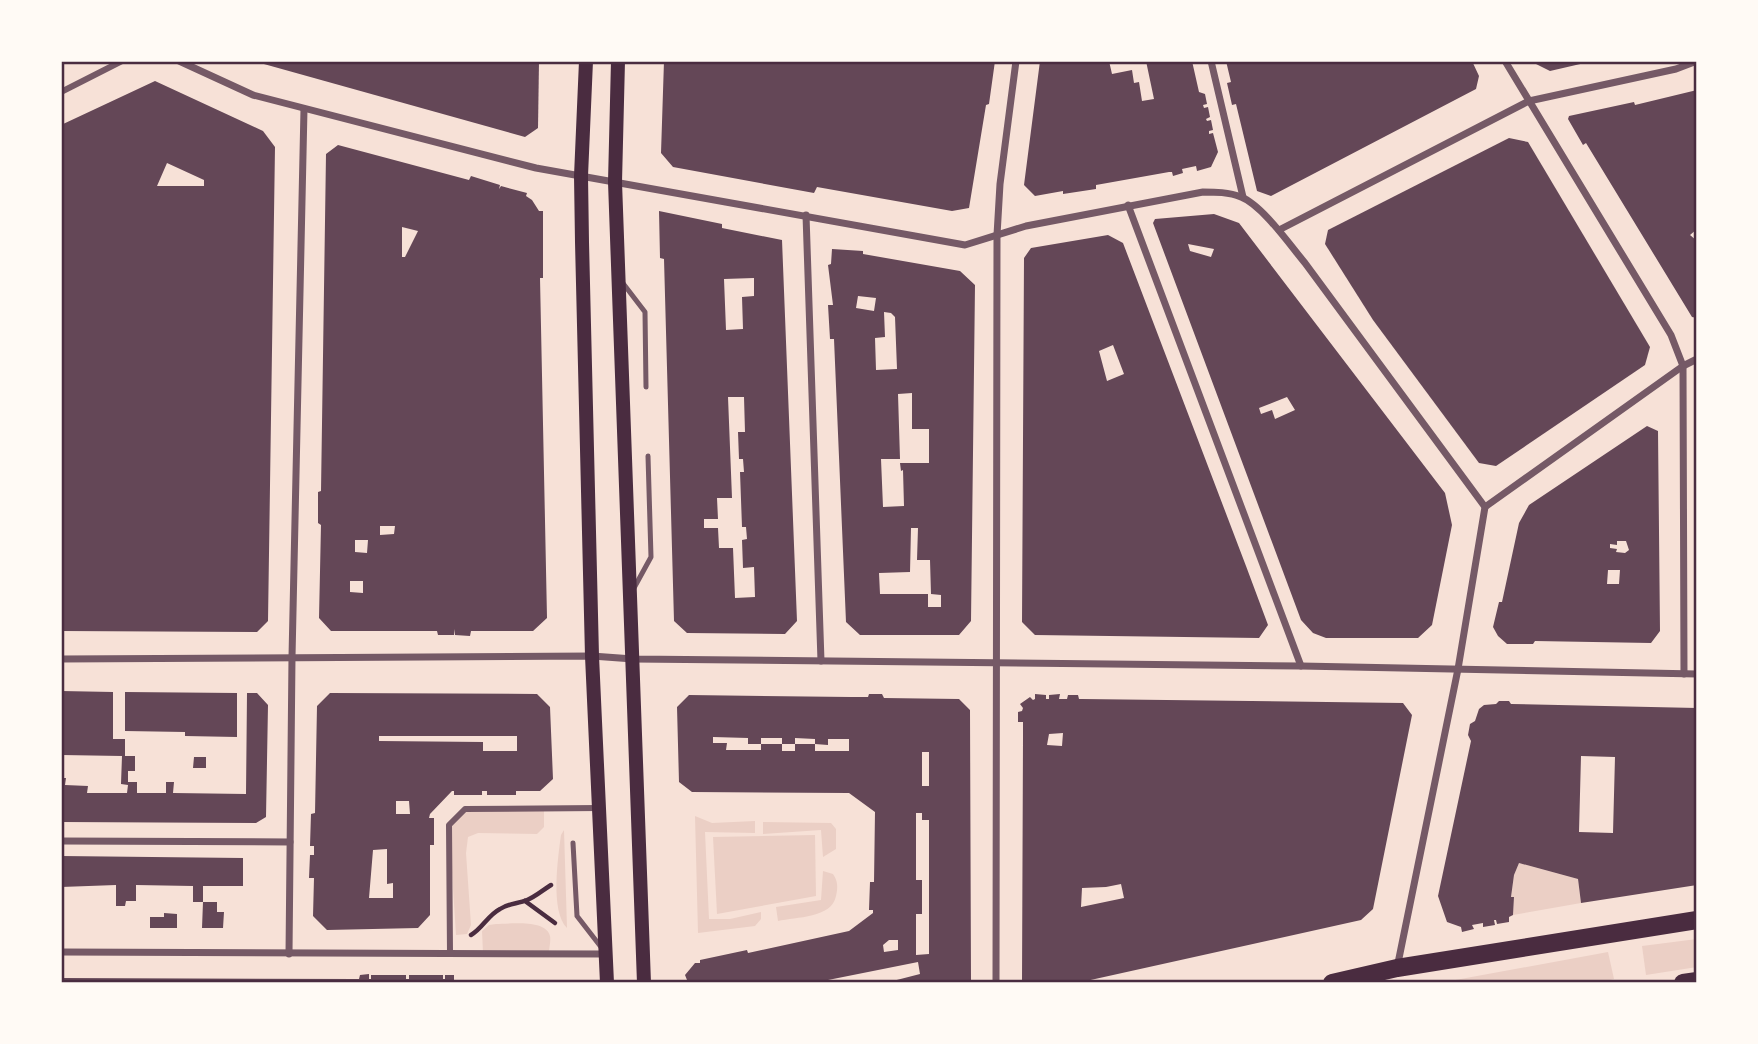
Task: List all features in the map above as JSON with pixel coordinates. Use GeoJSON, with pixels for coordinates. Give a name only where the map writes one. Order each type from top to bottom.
{"type":"FeatureCollection","features":[{"type":"Feature","properties":{"kind":"main road"},"geometry":{"type":"LineString","coordinates":[[586,61],[581,176],[592,656],[607,983]]}},
{"type":"Feature","properties":{"kind":"main road"},"geometry":{"type":"LineString","coordinates":[[618,61],[615,182],[644,983]]}},
{"type":"Feature","properties":{"kind":"main road"},"geometry":{"type":"LineString","coordinates":[[1332,983],[1397,968],[1697,920]]}},
{"type":"Feature","properties":{"kind":"main road"},"geometry":{"type":"LineString","coordinates":[[1683,983],[1697,981]]}},
{"type":"Feature","properties":{"kind":"street"},"geometry":{"type":"LineString","coordinates":[[61,92],[121,61]]}},
{"type":"Feature","properties":{"kind":"street"},"geometry":{"type":"LineString","coordinates":[[179,61],[253,95],[536,168],[965,245],[1026,226],[1203,192],[1242,197],[1279,230],[1485,507]]}},
{"type":"Feature","properties":{"kind":"street"},"geometry":{"type":"LineString","coordinates":[[996,983],[997,235],[1000,184],[1016,61]]}},
{"type":"Feature","properties":{"kind":"street"},"geometry":{"type":"LineString","coordinates":[[1211,61],[1242,197]]}},
{"type":"Feature","properties":{"kind":"street"},"geometry":{"type":"LineString","coordinates":[[1505,61],[1671,335],[1683,366],[1684,674]]}},
{"type":"Feature","properties":{"kind":"street"},"geometry":{"type":"LineString","coordinates":[[1279,230],[1529,102],[1676,69],[1697,61]]}},
{"type":"Feature","properties":{"kind":"street"},"geometry":{"type":"LineString","coordinates":[[289,954],[292,657],[304,109]]}},
{"type":"Feature","properties":{"kind":"street"},"geometry":{"type":"LineString","coordinates":[[1128,205],[1301,666]]}},
{"type":"Feature","properties":{"kind":"street"},"geometry":{"type":"LineString","coordinates":[[806,215],[821,661]]}},
{"type":"Feature","properties":{"kind":"street"},"geometry":{"type":"LineString","coordinates":[[1397,968],[1458,669],[1485,507],[1683,366],[1697,359]]}},
{"type":"Feature","properties":{"kind":"street"},"geometry":{"type":"LineString","coordinates":[[61,659],[592,656],[634,659],[1301,666],[1697,674]]}},
{"type":"Feature","properties":{"kind":"street"},"geometry":{"type":"LineString","coordinates":[[450,953],[449,825],[465,809],[599,808]]}},
{"type":"Feature","properties":{"kind":"street"},"geometry":{"type":"LineString","coordinates":[[61,841],[290,842]]}},
{"type":"Feature","properties":{"kind":"street"},"geometry":{"type":"LineString","coordinates":[[61,952],[606,954]]}},
{"type":"Feature","properties":{"kind":"lane"},"geometry":{"type":"LineString","coordinates":[[619,276],[645,312],[646,387]]}},
{"type":"Feature","properties":{"kind":"lane"},"geometry":{"type":"LineString","coordinates":[[631,594],[651,556],[648,456]]}},
{"type":"Feature","properties":{"kind":"lane"},"geometry":{"type":"LineString","coordinates":[[573,843],[577,916],[606,954]]}},
{"type":"Feature","properties":{"kind":"path"},"geometry":{"type":"LineString","coordinates":[[450,936],[468,936],[477,931],[497,910],[511,903],[525,901],[551,886]]}},
{"type":"Feature","properties":{"kind":"path"},"geometry":{"type":"LineString","coordinates":[[525,901],[555,923]]}},
{"type":"Feature","properties":{"kind":"shaded area"},"geometry":{"type":"Polygon","coordinates":[[[544,808],[544,827],[537,834],[478,833],[468,837],[466,853],[471,925],[467,934],[456,935],[449,825],[465,809],[544,808]]]}},
{"type":"Feature","properties":{"kind":"shaded area"},"geometry":{"type":"Polygon","coordinates":[[[695,816],[712,823],[755,821],[755,833],[705,832],[709,919],[730,919],[761,912],[761,919],[755,926],[698,933],[695,816]]]}},
{"type":"Feature","properties":{"kind":"shaded area"},"geometry":{"type":"Polygon","coordinates":[[[763,822],[831,823],[836,829],[836,849],[823,857],[821,830],[763,834],[763,822]]]}},
{"type":"Feature","properties":{"kind":"shaded area"},"geometry":{"type":"Polygon","coordinates":[[[564,830],[567,928],[558,909],[556,883],[561,835],[564,830]]]}},
{"type":"Feature","properties":{"kind":"shaded area"},"geometry":{"type":"Polygon","coordinates":[[[815,835],[816,896],[717,914],[713,837],[815,835]]]}},
{"type":"Feature","properties":{"kind":"shaded area"},"geometry":{"type":"Polygon","coordinates":[[[1519,863],[1578,879],[1581,903],[1513,915],[1514,898],[1511,897],[1514,875],[1519,863]]]}},
{"type":"Feature","properties":{"kind":"shaded area"},"geometry":{"type":"Polygon","coordinates":[[[823,871],[833,874],[837,885],[836,896],[828,909],[821,913],[778,921],[776,907],[821,900],[823,871]]]}},
{"type":"Feature","properties":{"kind":"shaded area"},"geometry":{"type":"Polygon","coordinates":[[[489,925],[542,927],[550,936],[549,953],[483,953],[482,931],[489,925]]]}},
{"type":"Feature","properties":{"kind":"shaded area"},"geometry":{"type":"Polygon","coordinates":[[[1697,939],[1697,967],[1646,975],[1642,946],[1697,939]]]}},
{"type":"Feature","properties":{"kind":"shaded area"},"geometry":{"type":"Polygon","coordinates":[[[1608,952],[1614,979],[1595,983],[1439,983],[1608,952]]]}},
{"type":"Feature","properties":{"kind":"building"},"geometry":{"type":"Polygon","coordinates":[[[253,61],[539,61],[538,128],[525,137],[253,61]]]}},
{"type":"Feature","properties":{"kind":"building"},"geometry":{"type":"Polygon","coordinates":[[[664,61],[995,61],[969,208],[952,211],[817,187],[814,193],[673,167],[661,153],[664,61]]]}},
{"type":"Feature","properties":{"kind":"building"},"geometry":{"type":"Polygon","coordinates":[[[1040,61],[1109,61],[1112,74],[1132,70],[1134,83],[1139,82],[1142,101],[1154,99],[1146,61],[1192,61],[1199,92],[1205,94],[1207,104],[1203,105],[1204,108],[1208,107],[1210,117],[1206,119],[1211,120],[1213,130],[1209,131],[1209,134],[1213,133],[1218,152],[1211,167],[1197,171],[1196,166],[1182,169],[1183,173],[1173,176],[1172,172],[1169,172],[1096,185],[1096,189],[1035,196],[1024,185],[1040,61]]]}},
{"type":"Feature","properties":{"kind":"building"},"geometry":{"type":"Polygon","coordinates":[[[1226,61],[1472,61],[1479,76],[1476,89],[1271,196],[1257,191],[1236,104],[1232,105],[1227,83],[1231,82],[1226,61]]]}},
{"type":"Feature","properties":{"kind":"building"},"geometry":{"type":"Polygon","coordinates":[[[1530,61],[1589,61],[1589,62],[1550,71],[1530,61]]]}},
{"type":"Feature","properties":{"kind":"building"},"geometry":{"type":"Polygon","coordinates":[[[155,81],[263,131],[275,147],[268,621],[257,632],[61,631],[61,125],[155,81]],[[167,163],[157,186],[204,186],[204,180],[167,163]]]}},
{"type":"Feature","properties":{"kind":"building"},"geometry":{"type":"Polygon","coordinates":[[[1697,90],[1697,229],[1690,235],[1697,241],[1697,318],[1692,317],[1586,143],[1583,145],[1568,119],[1569,116],[1634,102],[1635,105],[1697,90]]]}},
{"type":"Feature","properties":{"kind":"building"},"geometry":{"type":"Polygon","coordinates":[[[1509,138],[1528,142],[1650,347],[1645,365],[1496,466],[1479,463],[1373,320],[1325,244],[1328,230],[1509,138]]]}},
{"type":"Feature","properties":{"kind":"building"},"geometry":{"type":"Polygon","coordinates":[[[338,145],[469,180],[471,176],[500,185],[499,189],[501,186],[527,193],[526,196],[539,211],[543,211],[543,278],[540,278],[547,618],[533,631],[471,631],[470,636],[455,635],[454,629],[454,635],[438,635],[437,631],[331,631],[319,618],[321,525],[318,523],[318,492],[321,491],[326,154],[338,145]],[[402,227],[402,257],[405,257],[418,231],[402,227]],[[380,526],[380,535],[394,534],[395,526],[380,526]],[[355,540],[355,552],[367,553],[368,540],[355,540]],[[350,581],[350,592],[363,593],[363,581],[350,581]]]}},
{"type":"Feature","properties":{"kind":"building"},"geometry":{"type":"Polygon","coordinates":[[[659,211],[782,240],[797,621],[785,634],[687,633],[674,621],[664,259],[660,258],[659,211]],[[754,278],[724,279],[726,330],[743,329],[742,297],[754,296],[754,278]],[[728,397],[732,498],[717,498],[718,519],[704,519],[704,528],[718,528],[719,548],[733,548],[735,598],[755,597],[754,567],[743,568],[742,540],[747,539],[746,527],[742,527],[740,472],[744,472],[743,459],[739,459],[738,432],[745,432],[744,397],[728,397]]]}},
{"type":"Feature","properties":{"kind":"building"},"geometry":{"type":"Polygon","coordinates":[[[1214,214],[1239,223],[1445,493],[1452,525],[1432,625],[1418,638],[1326,638],[1313,633],[1301,620],[1153,223],[1155,219],[1214,214]],[[1188,244],[1190,251],[1211,257],[1214,249],[1188,244]],[[1287,397],[1259,408],[1261,414],[1272,410],[1275,419],[1295,410],[1287,397]]]}},
{"type":"Feature","properties":{"kind":"building"},"geometry":{"type":"Polygon","coordinates":[[[1108,235],[1123,243],[1268,625],[1259,638],[1035,635],[1022,622],[1024,258],[1031,248],[1108,235]],[[1113,345],[1099,351],[1107,381],[1124,374],[1113,345]]]}},
{"type":"Feature","properties":{"kind":"building"},"geometry":{"type":"Polygon","coordinates":[[[832,249],[863,251],[863,254],[960,271],[975,285],[971,621],[959,635],[860,635],[846,622],[834,339],[830,339],[828,305],[833,305],[828,265],[831,264],[832,249]],[[858,296],[856,308],[874,311],[876,298],[858,296]],[[884,312],[885,337],[875,338],[876,370],[897,369],[895,317],[884,312]],[[912,393],[898,394],[900,459],[881,459],[883,507],[904,506],[903,470],[901,471],[900,463],[929,463],[929,429],[912,429],[912,393]],[[911,528],[910,572],[879,573],[880,594],[928,594],[928,607],[941,607],[941,595],[931,594],[930,560],[917,560],[918,528],[911,528]]]}},
{"type":"Feature","properties":{"kind":"building"},"geometry":{"type":"Polygon","coordinates":[[[1647,426],[1658,431],[1660,631],[1651,643],[1535,641],[1533,644],[1507,644],[1498,636],[1493,627],[1499,602],[1502,602],[1519,523],[1529,505],[1647,426]],[[1617,541],[1617,545],[1610,544],[1610,548],[1625,553],[1629,550],[1626,541],[1617,541]],[[1608,570],[1607,584],[1619,584],[1620,570],[1608,570]]]}},
{"type":"Feature","properties":{"kind":"building"},"geometry":{"type":"Polygon","coordinates":[[[61,691],[113,692],[113,739],[125,739],[125,756],[135,756],[135,771],[128,771],[128,782],[137,782],[137,793],[166,793],[166,782],[174,782],[173,793],[246,794],[247,693],[257,693],[268,705],[266,817],[256,823],[61,822],[61,778],[66,778],[65,785],[88,786],[87,793],[127,793],[128,785],[121,784],[122,756],[62,755],[61,691]]]}},
{"type":"Feature","properties":{"kind":"building"},"geometry":{"type":"Polygon","coordinates":[[[125,692],[237,693],[237,737],[185,736],[185,732],[125,731],[125,692]]]}},
{"type":"Feature","properties":{"kind":"building"},"geometry":{"type":"Polygon","coordinates":[[[330,693],[537,694],[550,707],[553,779],[540,791],[516,791],[516,795],[487,795],[487,791],[482,791],[482,795],[454,795],[452,791],[430,814],[429,818],[434,818],[434,845],[430,845],[430,915],[418,928],[327,930],[313,916],[314,878],[309,878],[310,855],[314,855],[314,846],[310,846],[311,814],[315,813],[317,706],[330,693]],[[379,736],[379,741],[483,742],[483,751],[517,751],[517,736],[379,736]],[[396,801],[396,814],[410,814],[409,801],[396,801]],[[387,849],[373,850],[369,898],[393,898],[393,883],[387,884],[387,849]]]}},
{"type":"Feature","properties":{"kind":"building"},"geometry":{"type":"Polygon","coordinates":[[[869,694],[882,694],[884,698],[959,699],[970,710],[971,983],[885,983],[920,974],[918,962],[813,983],[683,983],[687,980],[685,975],[695,963],[700,963],[700,960],[747,950],[748,953],[849,931],[873,913],[873,910],[869,910],[870,882],[874,882],[875,812],[849,793],[692,792],[679,782],[677,707],[689,695],[868,697],[869,694]],[[713,737],[713,743],[727,743],[726,750],[761,750],[761,744],[748,744],[748,738],[713,737]],[[761,738],[761,744],[782,744],[782,738],[761,738]],[[795,738],[795,744],[815,744],[815,739],[795,738]],[[828,739],[828,745],[815,744],[815,751],[849,751],[849,739],[828,739]],[[782,744],[782,751],[795,751],[795,744],[782,744]],[[922,752],[922,786],[929,786],[929,752],[922,752]],[[916,813],[916,880],[922,880],[922,914],[916,914],[916,955],[929,954],[929,820],[922,820],[922,813],[916,813]],[[889,940],[883,945],[884,952],[898,950],[898,940],[889,940]]]}},
{"type":"Feature","properties":{"kind":"building"},"geometry":{"type":"Polygon","coordinates":[[[1035,694],[1046,695],[1046,699],[1049,699],[1049,695],[1060,694],[1059,699],[1078,695],[1079,699],[1403,703],[1412,715],[1373,909],[1361,920],[1077,983],[1022,983],[1023,722],[1018,722],[1018,712],[1023,708],[1020,704],[1030,697],[1035,699],[1035,694]],[[1063,733],[1049,734],[1047,745],[1062,746],[1063,733]],[[1121,884],[1082,888],[1081,907],[1124,898],[1121,884]]]}},
{"type":"Feature","properties":{"kind":"building"},"geometry":{"type":"Polygon","coordinates":[[[1499,701],[1509,701],[1511,704],[1697,708],[1697,885],[1581,903],[1578,879],[1519,863],[1514,875],[1511,897],[1514,897],[1513,915],[1509,917],[1509,922],[1497,924],[1494,920],[1495,925],[1472,925],[1474,929],[1462,932],[1461,927],[1447,922],[1438,896],[1471,741],[1468,735],[1470,724],[1475,721],[1479,709],[1484,705],[1496,704],[1499,701]],[[1581,756],[1579,832],[1613,833],[1615,757],[1581,756]]]}},
{"type":"Feature","properties":{"kind":"building"},"geometry":{"type":"Polygon","coordinates":[[[194,757],[206,757],[206,768],[193,768],[194,757]]]}},
{"type":"Feature","properties":{"kind":"building"},"geometry":{"type":"Polygon","coordinates":[[[61,856],[243,858],[243,886],[203,886],[203,902],[193,902],[193,886],[136,885],[136,901],[126,901],[125,906],[116,906],[116,885],[61,887],[61,856]]]}},
{"type":"Feature","properties":{"kind":"building"},"geometry":{"type":"Polygon","coordinates":[[[203,902],[217,902],[217,912],[224,912],[223,928],[202,928],[203,902]]]}},
{"type":"Feature","properties":{"kind":"building"},"geometry":{"type":"Polygon","coordinates":[[[164,913],[177,914],[177,928],[150,928],[150,917],[164,917],[164,913]]]}},
{"type":"Feature","properties":{"kind":"building"},"geometry":{"type":"Polygon","coordinates":[[[369,974],[369,979],[371,975],[406,975],[406,979],[409,979],[409,975],[443,975],[445,979],[445,975],[454,975],[454,980],[491,980],[491,983],[61,983],[61,978],[359,979],[360,975],[369,974]]]}}]}
